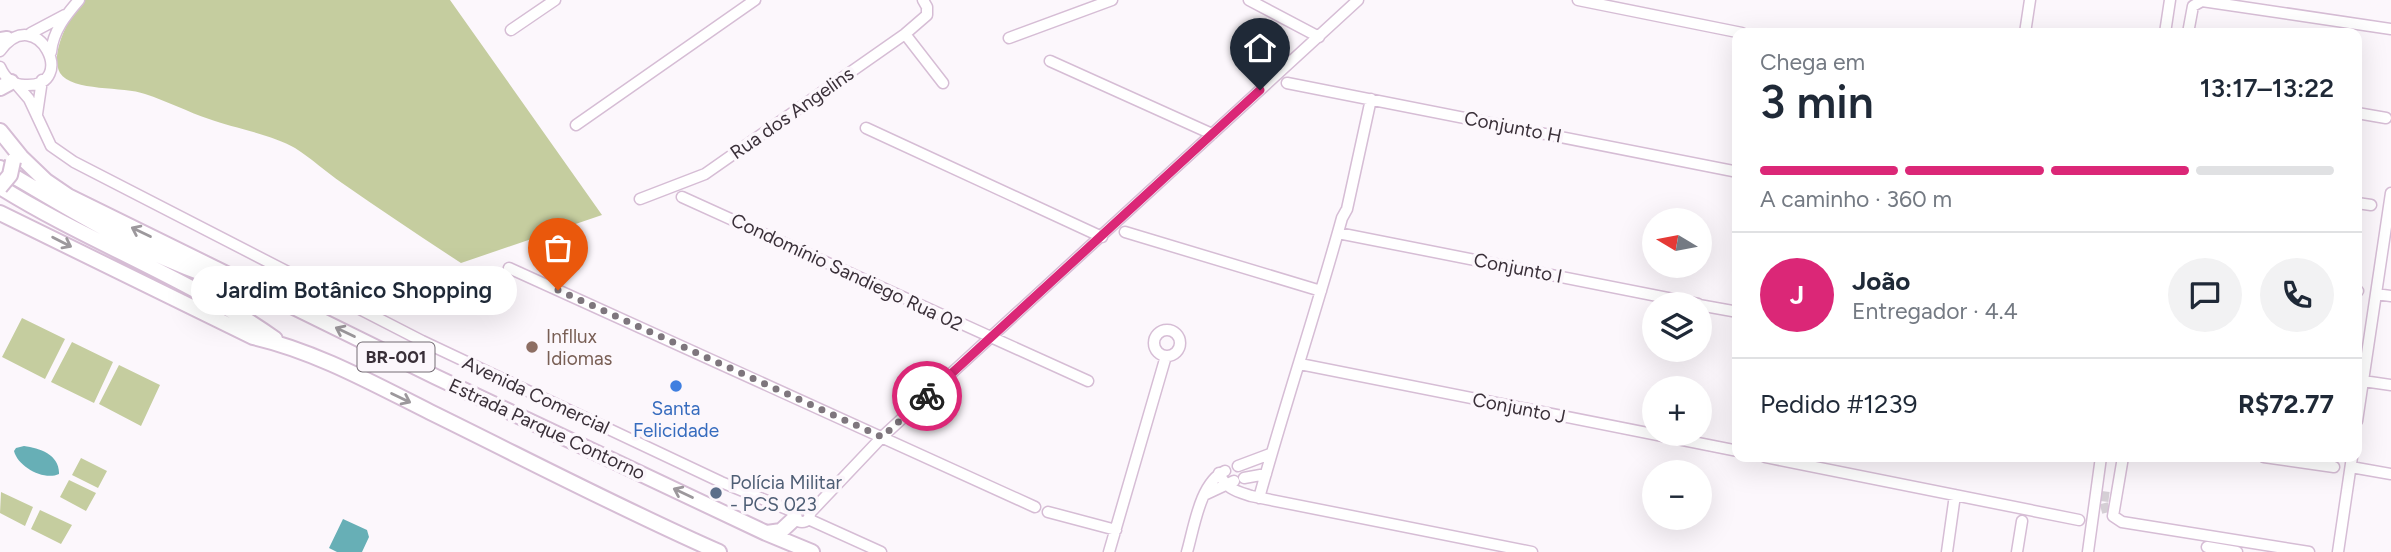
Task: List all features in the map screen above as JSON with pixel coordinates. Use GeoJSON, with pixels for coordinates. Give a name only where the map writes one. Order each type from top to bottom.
{"type":"FeatureCollection","features":[{"type":"Feature","properties":{"kind":"highway"},"geometry":{"type":"LineString","coordinates":[[3,133],[6,165],[10,175],[0,187],[233,310],[282,344]]}},
{"type":"Feature","properties":{"kind":"highway","name":"Estrada Parque Contorno"},"geometry":{"type":"LineString","coordinates":[[3,133],[21,157],[46,181],[68,196],[436,377],[766,533],[812,552]]}},
{"type":"Feature","properties":{"kind":"highway"},"geometry":{"type":"LineString","coordinates":[[6,165],[98,226],[207,275],[270,294]]}},
{"type":"Feature","properties":{"kind":"highway","name":"Estrada Parque Contorno"},"geometry":{"type":"LineString","coordinates":[[0,213],[253,337],[282,344],[375,385],[654,523],[719,552]]}},
{"type":"Feature","properties":{"kind":"highway"},"geometry":{"type":"LineString","coordinates":[[766,533],[781,531],[802,515]]}},
{"type":"Feature","properties":{"kind":"highway"},"geometry":{"type":"LineString","coordinates":[[796,546],[795,533],[802,515]]}},
{"type":"Feature","properties":{"kind":"street"},"geometry":{"type":"LineString","coordinates":[[9,85],[30,86],[42,80],[49,72],[52,41],[79,0]]}},
{"type":"Feature","properties":{"kind":"street"},"geometry":{"type":"LineString","coordinates":[[511,30],[555,0]]}},
{"type":"Feature","properties":{"kind":"street"},"geometry":{"type":"LineString","coordinates":[[576,125],[755,0]]}},
{"type":"Feature","properties":{"kind":"street"},"geometry":{"type":"LineString","coordinates":[[1249,0],[1319,37]]}},
{"type":"Feature","properties":{"kind":"street"},"geometry":{"type":"LineString","coordinates":[[802,515],[818,503],[882,437],[1359,0]]}},
{"type":"Feature","properties":{"kind":"street"},"geometry":{"type":"LineString","coordinates":[[1577,0],[1732,31]]}},
{"type":"Feature","properties":{"kind":"street"},"geometry":{"type":"LineString","coordinates":[[2026,28],[2030,0]]}},
{"type":"Feature","properties":{"kind":"street"},"geometry":{"type":"LineString","coordinates":[[2166,28],[2170,0]]}},
{"type":"Feature","properties":{"kind":"street"},"geometry":{"type":"LineString","coordinates":[[1009,38],[1107,1]]}},
{"type":"Feature","properties":{"kind":"street"},"geometry":{"type":"LineString","coordinates":[[2189,28],[2192,9],[2196,3],[2202,1],[2391,29]]}},
{"type":"Feature","properties":{"kind":"street","name":"Rua dos Angelins"},"geometry":{"type":"LineString","coordinates":[[640,199],[705,174],[905,34],[925,18],[925,4]]}},
{"type":"Feature","properties":{"kind":"street"},"geometry":{"type":"LineString","coordinates":[[31,33],[68,13]]}},
{"type":"Feature","properties":{"kind":"street"},"geometry":{"type":"LineString","coordinates":[[2,44],[21,32],[31,33],[44,40],[51,52]]}},
{"type":"Feature","properties":{"kind":"street"},"geometry":{"type":"LineString","coordinates":[[905,34],[943,83]]}},
{"type":"Feature","properties":{"kind":"street"},"geometry":{"type":"LineString","coordinates":[[1050,61],[1212,134]]}},
{"type":"Feature","properties":{"kind":"street","name":"Avenida Comercial"},"geometry":{"type":"LineString","coordinates":[[0,67],[9,85],[29,99],[51,146],[74,162],[312,286],[570,412],[881,552]]}},
{"type":"Feature","properties":{"kind":"street"},"geometry":{"type":"LineString","coordinates":[[36,118],[42,80]]}},
{"type":"Feature","properties":{"kind":"street","name":"Conjunto H"},"geometry":{"type":"LineString","coordinates":[[1287,83],[1732,171]]}},
{"type":"Feature","properties":{"kind":"street"},"geometry":{"type":"LineString","coordinates":[[1259,498],[1294,374],[1300,364],[1342,218],[1347,209],[1367,99]]}},
{"type":"Feature","properties":{"kind":"street"},"geometry":{"type":"LineString","coordinates":[[2362,114],[2386,118]]}},
{"type":"Feature","properties":{"kind":"street"},"geometry":{"type":"LineString","coordinates":[[866,128],[1102,237]]}},
{"type":"Feature","properties":{"kind":"street"},"geometry":{"type":"LineString","coordinates":[[2362,388],[2391,193]]}},
{"type":"Feature","properties":{"kind":"street","name":"Condomínio Sandiego Rua 02"},"geometry":{"type":"LineString","coordinates":[[682,197],[1088,380]]}},
{"type":"Feature","properties":{"kind":"street"},"geometry":{"type":"LineString","coordinates":[[2362,204],[2371,205]]}},
{"type":"Feature","properties":{"kind":"street"},"geometry":{"type":"LineString","coordinates":[[1125,232],[1321,291]]}},
{"type":"Feature","properties":{"kind":"street","name":"Conjunto I"},"geometry":{"type":"LineString","coordinates":[[1338,233],[1642,294]]}},
{"type":"Feature","properties":{"kind":"street"},"geometry":{"type":"LineString","coordinates":[[509,268],[1035,507]]}},
{"type":"Feature","properties":{"kind":"street"},"geometry":{"type":"LineString","coordinates":[[2376,294],[2391,296]]}},
{"type":"Feature","properties":{"kind":"street","name":"Conjunto I"},"geometry":{"type":"LineString","coordinates":[[1712,308],[1732,312]]}},
{"type":"Feature","properties":{"kind":"street"},"geometry":{"type":"LineString","coordinates":[[1109,552],[1166,356]]}},
{"type":"Feature","properties":{"kind":"street","name":"Conjunto J"},"geometry":{"type":"LineString","coordinates":[[1300,364],[1732,450]]}},
{"type":"Feature","properties":{"kind":"street"},"geometry":{"type":"LineString","coordinates":[[2363,381],[2391,385]]}},
{"type":"Feature","properties":{"kind":"street"},"geometry":{"type":"LineString","coordinates":[[1238,466],[1270,454]]}},
{"type":"Feature","properties":{"kind":"street"},"geometry":{"type":"LineString","coordinates":[[1790,462],[2079,520]]}},
{"type":"Feature","properties":{"kind":"street"},"geometry":{"type":"LineString","coordinates":[[2101,462],[2105,507],[2122,522],[2309,552]]}},
{"type":"Feature","properties":{"kind":"street"},"geometry":{"type":"LineString","coordinates":[[2088,552],[2121,462]]}},
{"type":"Feature","properties":{"kind":"street"},"geometry":{"type":"LineString","coordinates":[[2299,462],[2334,467]]}},
{"type":"Feature","properties":{"kind":"street"},"geometry":{"type":"LineString","coordinates":[[2338,552],[2351,462],[2391,474]]}},
{"type":"Feature","properties":{"kind":"street"},"geometry":{"type":"LineString","coordinates":[[1187,552],[1207,486],[1222,472],[1234,481]]}},
{"type":"Feature","properties":{"kind":"street"},"geometry":{"type":"LineString","coordinates":[[1204,495],[1234,481],[1266,474]]}},
{"type":"Feature","properties":{"kind":"street"},"geometry":{"type":"LineString","coordinates":[[1234,481],[1231,489],[1259,498],[1532,552]]}},
{"type":"Feature","properties":{"kind":"street"},"geometry":{"type":"LineString","coordinates":[[1947,552],[1955,495]]}},
{"type":"Feature","properties":{"kind":"street"},"geometry":{"type":"LineString","coordinates":[[1048,512],[1116,530]]}},
{"type":"Feature","properties":{"kind":"street"},"geometry":{"type":"LineString","coordinates":[[2017,552],[2022,521]]}},
{"type":"Feature","properties":{"kind":"street"},"geometry":{"type":"LineString","coordinates":[[2207,547],[2237,552]]}},
{"type":"Feature","properties":{"kind":"green space"},"geometry":{"type":"Polygon","coordinates":[[[83,0],[450,0],[602,215],[461,263],[286,143],[209,119],[145,94],[87,86],[66,79],[57,65],[59,46],[72,15],[83,0]]]}},
{"type":"Feature","properties":{"kind":"green space"},"geometry":{"type":"Polygon","coordinates":[[[22,318],[65,339],[45,379],[2,357],[22,318]]]}},
{"type":"Feature","properties":{"kind":"green space"},"geometry":{"type":"Polygon","coordinates":[[[72,342],[113,362],[94,403],[51,382],[72,342]]]}},
{"type":"Feature","properties":{"kind":"green space"},"geometry":{"type":"Polygon","coordinates":[[[119,365],[160,385],[141,426],[99,404],[119,365]]]}},
{"type":"Feature","properties":{"kind":"green space"},"geometry":{"type":"Polygon","coordinates":[[[948,389],[961,400],[941,422],[928,411],[948,389]]]}},
{"type":"Feature","properties":{"kind":"green space"},"geometry":{"type":"Polygon","coordinates":[[[81,458],[107,471],[98,488],[72,475],[81,458]]]}},
{"type":"Feature","properties":{"kind":"green space"},"geometry":{"type":"Polygon","coordinates":[[[69,480],[96,493],[86,511],[60,497],[69,480]]]}},
{"type":"Feature","properties":{"kind":"green space"},"geometry":{"type":"Polygon","coordinates":[[[1,492],[33,507],[25,526],[0,513],[1,492]]]}},
{"type":"Feature","properties":{"kind":"green space"},"geometry":{"type":"Polygon","coordinates":[[[40,510],[72,525],[61,544],[31,529],[40,510]]]}},
{"type":"Feature","properties":{"kind":"water"},"geometry":{"type":"Polygon","coordinates":[[[24,446],[53,457],[59,474],[46,476],[26,467],[14,451],[24,446]]]}},
{"type":"Feature","properties":{"kind":"water"},"geometry":{"type":"Polygon","coordinates":[[[343,519],[367,530],[369,537],[362,552],[337,552],[329,548],[343,519]]]}},
{"type":"Feature","properties":{"kind":"tunnel"},"geometry":{"type":"LineString","coordinates":[[2101,496],[2109,497]]}},
{"type":"Feature","properties":{"kind":"tunnel"},"geometry":{"type":"LineString","coordinates":[[2101,509],[2109,507]]}},
{"type":"Feature","properties":{"kind":"way so far"},"geometry":{"type":"LineString","coordinates":[[558,290],[882,437],[927,396]]}},
{"type":"Feature","properties":{"kind":"place","name":"Jardim Botânico Shopping"},"geometry":{"type":"Point","coordinates":[558,290]}},
{"type":"Feature","properties":{"kind":"place","name":"Infllux Idiomas"},"geometry":{"type":"Point","coordinates":[532,347]}},
{"type":"Feature","properties":{"kind":"place","name":"Santa Felicidade"},"geometry":{"type":"Point","coordinates":[676,386]}},
{"type":"Feature","properties":{"kind":"place","name":"Polícia Militar - PCS 023"},"geometry":{"type":"Point","coordinates":[716,493]}},
{"type":"Feature","properties":{"kind":"route"},"geometry":{"type":"LineString","coordinates":[[927,396],[1260,90]]}}]}
